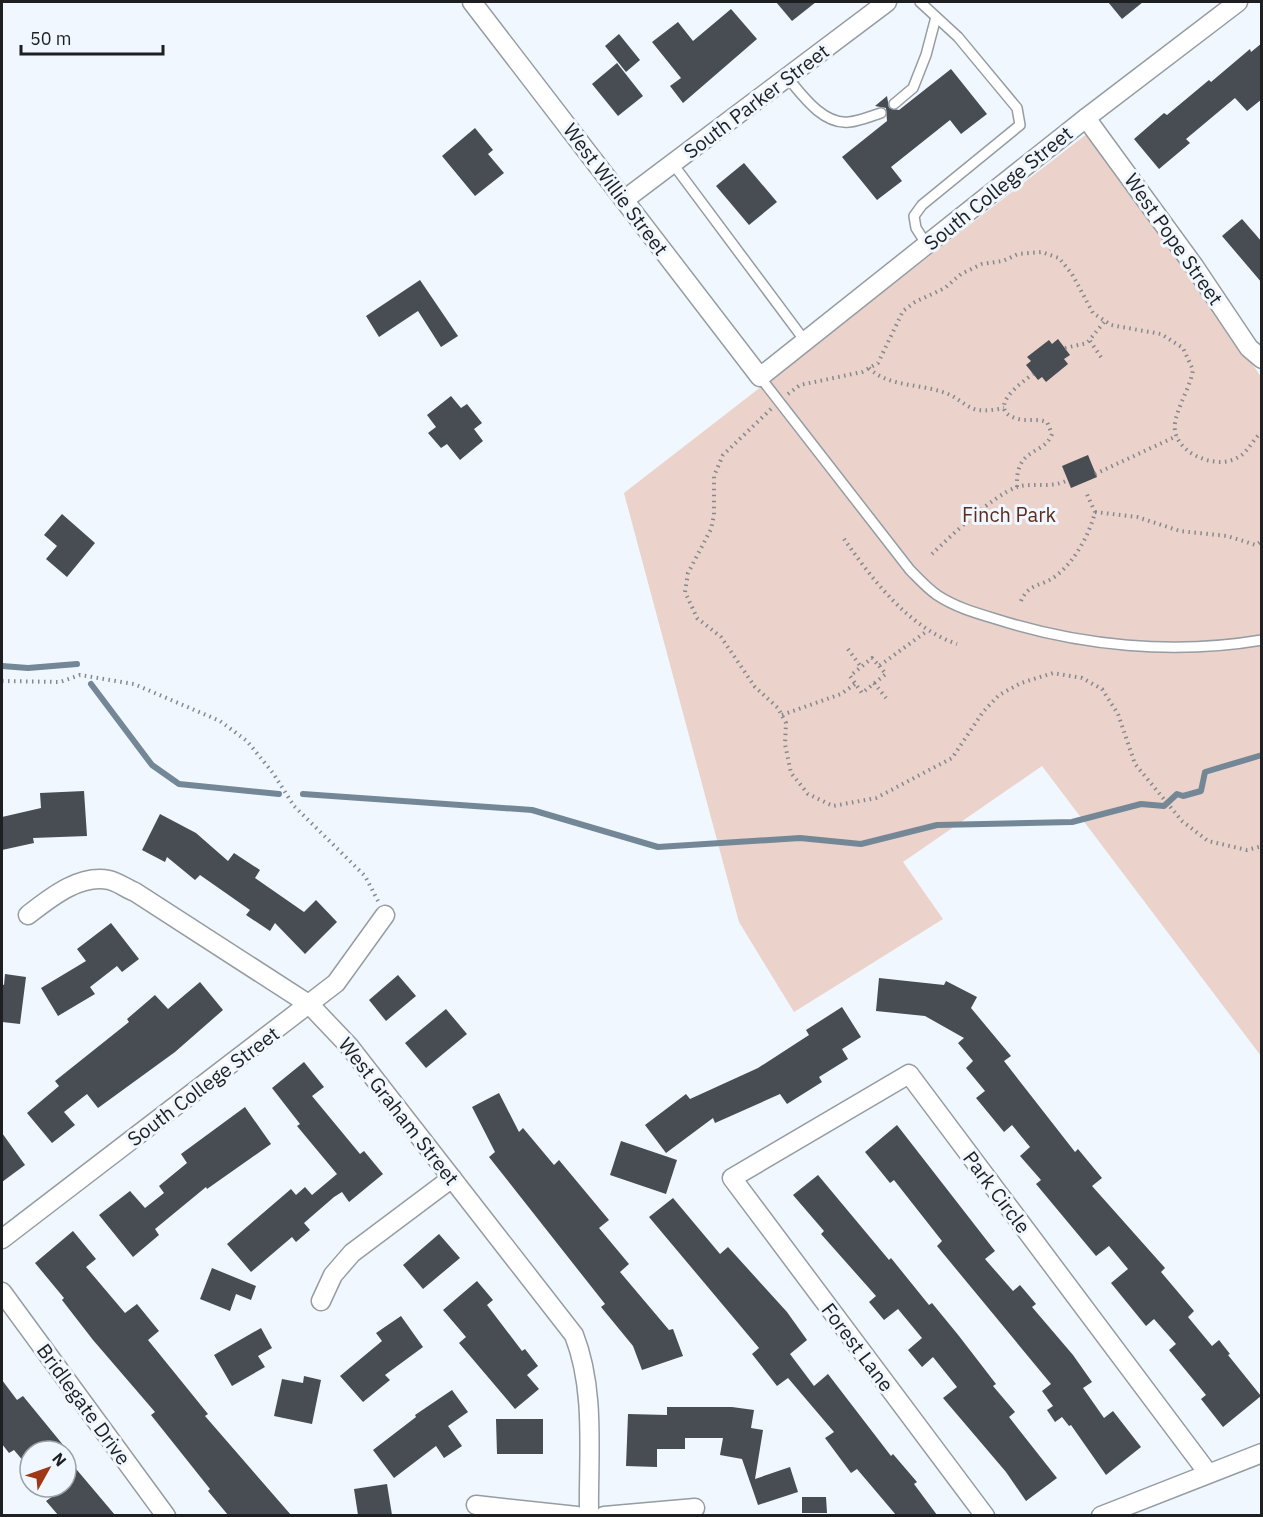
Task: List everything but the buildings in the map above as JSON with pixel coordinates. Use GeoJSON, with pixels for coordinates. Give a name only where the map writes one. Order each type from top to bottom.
{"type":"FeatureCollection","features":[{"type":"Feature","properties":{"kind":"street","name":"West Willie Street"},"geometry":{"type":"LineString","coordinates":[[472,2],[760,377]]}},
{"type":"Feature","properties":{"kind":"street","name":"South Parker Street"},"geometry":{"type":"LineString","coordinates":[[624,200],[887,2]]}},
{"type":"Feature","properties":{"kind":"street","name":"South College Street"},"geometry":{"type":"LineString","coordinates":[[760,377],[1086,118],[1238,2]]}},
{"type":"Feature","properties":{"kind":"street","name":"West Pope Street"},"geometry":{"type":"LineString","coordinates":[[1086,118],[1174,238],[1249,348],[1262,358]]}},
{"type":"Feature","properties":{"kind":"street","name":"West Graham Street"},"geometry":{"type":"LineString","coordinates":[[28,915],[59,892],[86,881],[110,880],[135,892],[310,1005],[349,1046],[574,1335],[585,1363],[588,1388],[589,1515]]}},
{"type":"Feature","properties":{"kind":"street","name":"South College Street"},"geometry":{"type":"LineString","coordinates":[[2,1239],[310,1005],[336,983],[385,915]]}},
{"type":"Feature","properties":{"kind":"street","name":"Park Circle"},"geometry":{"type":"LineString","coordinates":[[732,1178],[909,1074],[1208,1473]]}},
{"type":"Feature","properties":{"kind":"street","name":"Forest Lane"},"geometry":{"type":"LineString","coordinates":[[732,1178],[985,1515]]}},
{"type":"Feature","properties":{"kind":"street"},"geometry":{"type":"LineString","coordinates":[[321,1301],[333,1275],[352,1253],[452,1179]]}},
{"type":"Feature","properties":{"kind":"street","name":"Bridlegate Drive"},"geometry":{"type":"LineString","coordinates":[[2,1292],[166,1515]]}},
{"type":"Feature","properties":{"kind":"street"},"geometry":{"type":"LineString","coordinates":[[1101,1515],[1262,1453]]}},
{"type":"Feature","properties":{"kind":"street"},"geometry":{"type":"LineString","coordinates":[[476,1505],[577,1515]]}},
{"type":"Feature","properties":{"kind":"street"},"geometry":{"type":"LineString","coordinates":[[604,1515],[694,1508]]}},
{"type":"Feature","properties":{"kind":"lane"},"geometry":{"type":"LineString","coordinates":[[920,2],[958,37],[1017,108],[1020,125],[922,205],[914,216],[916,228],[927,245]]}},
{"type":"Feature","properties":{"kind":"lane"},"geometry":{"type":"LineString","coordinates":[[894,104],[913,88],[926,55],[936,18]]}},
{"type":"Feature","properties":{"kind":"lane"},"geometry":{"type":"LineString","coordinates":[[787,77],[804,98],[831,120],[848,123],[881,113]]}},
{"type":"Feature","properties":{"kind":"lane"},"geometry":{"type":"LineString","coordinates":[[673,164],[805,342]]}},
{"type":"Feature","properties":{"kind":"lane"},"geometry":{"type":"LineString","coordinates":[[760,377],[910,570],[936,595],[952,604],[1045,633],[1084,640],[1190,647],[1262,640]]}},
{"type":"Feature","properties":{"kind":"path"},"geometry":{"type":"LineString","coordinates":[[787,395],[800,385],[862,372],[878,363],[903,311],[915,302],[945,288],[961,274],[982,264],[1003,261],[1018,254],[1042,252],[1059,258],[1072,273],[1093,313],[1111,325],[1161,333],[1183,348],[1193,370],[1175,423],[1177,436],[1183,446],[1198,458],[1214,462],[1231,461],[1246,453],[1262,432]]}},
{"type":"Feature","properties":{"kind":"path"},"geometry":{"type":"LineString","coordinates":[[1065,348],[1090,341],[1105,321]]}},
{"type":"Feature","properties":{"kind":"path"},"geometry":{"type":"LineString","coordinates":[[1090,341],[1103,360]]}},
{"type":"Feature","properties":{"kind":"path"},"geometry":{"type":"LineString","coordinates":[[869,368],[878,377],[949,394],[973,409],[1004,408]]}},
{"type":"Feature","properties":{"kind":"path"},"geometry":{"type":"LineString","coordinates":[[1017,487],[1020,466],[1028,454],[1049,442],[1051,427],[1047,422],[1038,418],[1016,419],[1007,414],[1004,408],[1005,399],[1010,392],[1033,374]]}},
{"type":"Feature","properties":{"kind":"path"},"geometry":{"type":"LineString","coordinates":[[766,413],[723,455],[714,476],[714,515],[711,529],[688,573],[685,592],[697,618],[721,637],[755,687],[782,715],[786,723],[785,744],[791,773],[808,794],[833,806],[876,798],[952,758],[983,712],[999,695],[1021,683],[1053,673],[1082,678],[1102,689],[1118,714],[1135,764],[1182,821],[1208,841],[1247,850],[1262,846]]}},
{"type":"Feature","properties":{"kind":"path"},"geometry":{"type":"LineString","coordinates":[[1095,474],[1177,436]]}},
{"type":"Feature","properties":{"kind":"path"},"geometry":{"type":"LineString","coordinates":[[932,554],[978,513],[1017,487],[1059,484],[1068,480]]}},
{"type":"Feature","properties":{"kind":"path"},"geometry":{"type":"LineString","coordinates":[[1021,601],[1025,592],[1033,585],[1046,583],[1068,565],[1087,534],[1095,512],[1086,492]]}},
{"type":"Feature","properties":{"kind":"path"},"geometry":{"type":"LineString","coordinates":[[1095,512],[1137,517],[1180,531],[1227,536],[1256,545],[1262,541]]}},
{"type":"Feature","properties":{"kind":"path"},"geometry":{"type":"LineString","coordinates":[[844,539],[886,592],[927,631],[957,644]]}},
{"type":"Feature","properties":{"kind":"path"},"geometry":{"type":"LineString","coordinates":[[879,666],[927,631]]}},
{"type":"Feature","properties":{"kind":"path"},"geometry":{"type":"LineString","coordinates":[[848,649],[861,667]]}},
{"type":"Feature","properties":{"kind":"path"},"geometry":{"type":"LineString","coordinates":[[872,658],[879,666],[886,674],[862,693],[850,676],[872,658]]}},
{"type":"Feature","properties":{"kind":"path"},"geometry":{"type":"LineString","coordinates":[[2,681],[60,682],[80,675],[134,684],[220,721],[247,741],[273,772],[294,806],[365,876],[385,915]]}},
{"type":"Feature","properties":{"kind":"path"},"geometry":{"type":"LineString","coordinates":[[874,683],[886,698]]}},
{"type":"Feature","properties":{"kind":"path"},"geometry":{"type":"LineString","coordinates":[[782,715],[841,694],[855,684]]}},
{"type":"Feature","properties":{"kind":"green space","name":"Finch Park"},"geometry":{"type":"Polygon","coordinates":[[[1088,133],[1189,270],[1261,377],[1261,1056],[1042,766],[903,862],[943,919],[794,1012],[739,922],[624,493],[1088,133]]]}},
{"type":"Feature","properties":{"kind":"waterway"},"geometry":{"type":"LineString","coordinates":[[2,666],[28,668],[77,664]]}},
{"type":"Feature","properties":{"kind":"waterway"},"geometry":{"type":"LineString","coordinates":[[91,684],[152,765],[179,784],[279,794]]}},
{"type":"Feature","properties":{"kind":"waterway"},"geometry":{"type":"LineString","coordinates":[[303,794],[532,810],[658,847],[800,838],[861,844],[937,825],[1072,822],[1141,804],[1164,806],[1177,794],[1183,796],[1201,791],[1205,772],[1262,755]]}}]}
